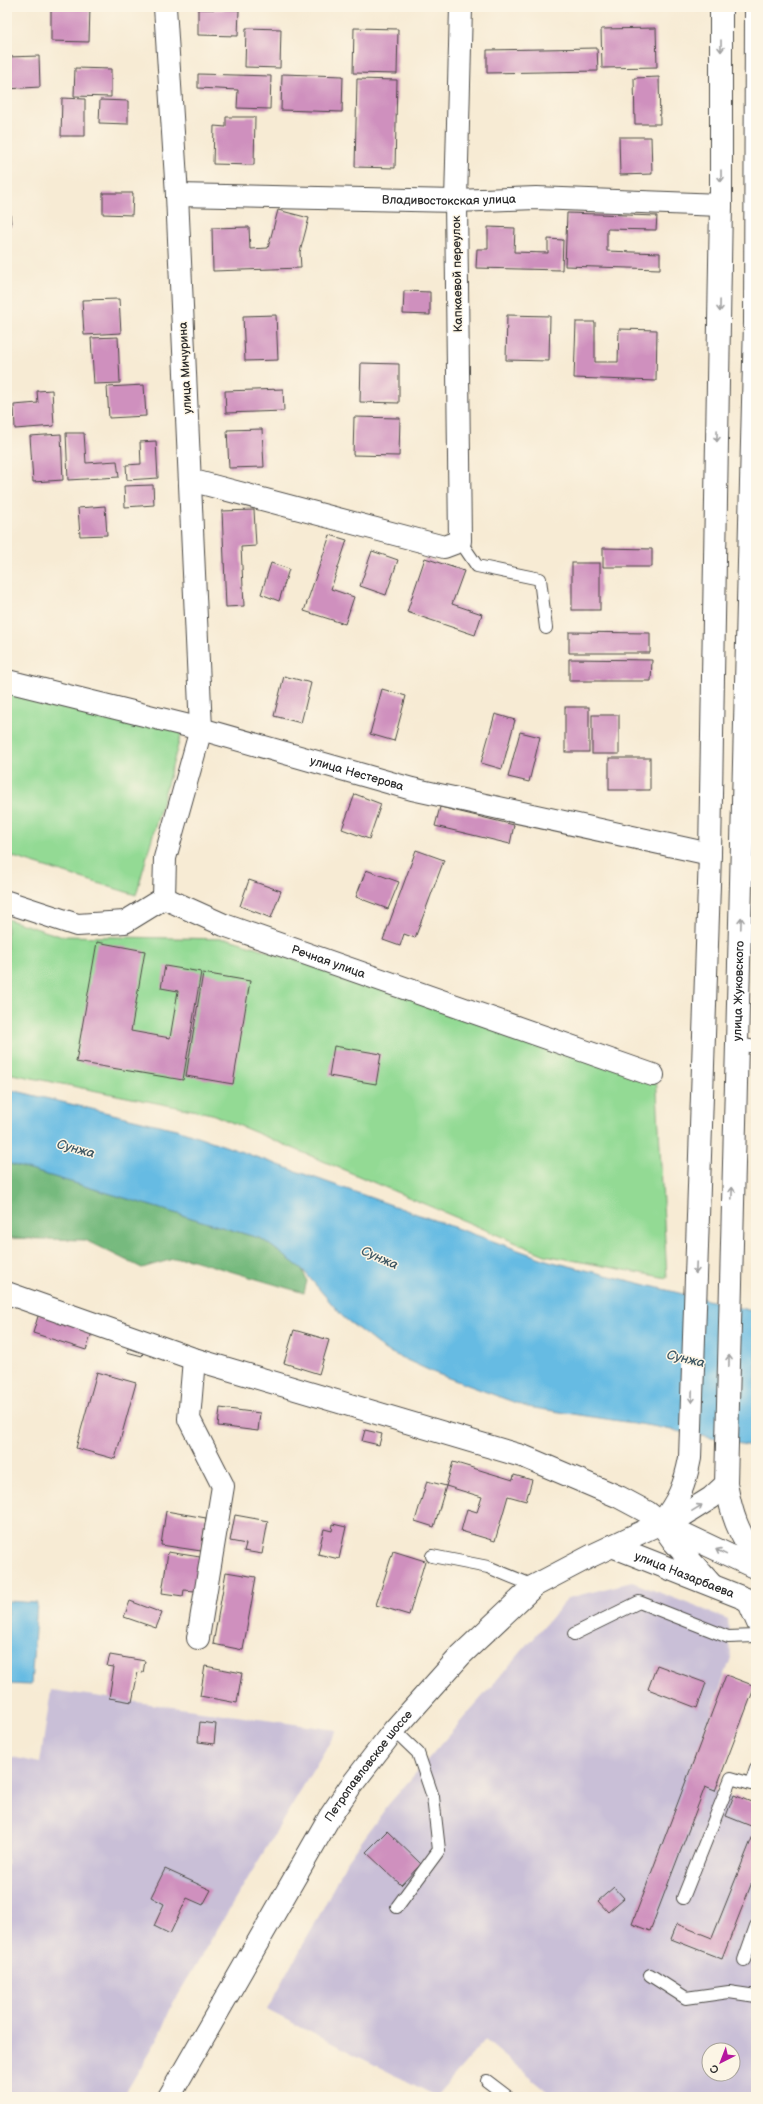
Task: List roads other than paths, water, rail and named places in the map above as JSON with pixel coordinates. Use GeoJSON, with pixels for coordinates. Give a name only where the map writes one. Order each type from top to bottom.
{"type":"FeatureCollection","features":[{"type":"Feature","properties":{"kind":"street","name":"улица Мичурина"},"geometry":{"type":"LineString","coordinates":[[164,898],[165,858],[201,729],[177,194],[165,7]]}},
{"type":"Feature","properties":{"kind":"street","name":"Капкаевой переулок"},"geometry":{"type":"LineString","coordinates":[[460,541],[456,202],[461,7]]}},
{"type":"Feature","properties":{"kind":"street"},"geometry":{"type":"LineString","coordinates":[[661,1523],[675,1506],[682,1492],[690,1458],[710,854],[721,205],[722,7]]}},
{"type":"Feature","properties":{"kind":"street","name":"улица Жуковского"},"geometry":{"type":"LineString","coordinates":[[756,7],[756,322],[746,1045],[731,1232],[728,1456],[726,1484],[731,1514],[740,1535],[756,1559]]}},
{"type":"Feature","properties":{"kind":"street","name":"Владивостокская улица"},"geometry":{"type":"LineString","coordinates":[[177,194],[456,202],[536,198],[721,205]]}},
{"type":"Feature","properties":{"kind":"street"},"geometry":{"type":"LineString","coordinates":[[190,480],[444,547],[460,541]]}},
{"type":"Feature","properties":{"kind":"street","name":"улица Нестерова"},"geometry":{"type":"LineString","coordinates":[[7,681],[201,729],[412,789],[710,854]]}},
{"type":"Feature","properties":{"kind":"street"},"geometry":{"type":"LineString","coordinates":[[7,902],[77,925],[125,922],[164,898]]}},
{"type":"Feature","properties":{"kind":"street","name":"Речная улица"},"geometry":{"type":"LineString","coordinates":[[164,898],[224,926],[653,1075]]}},
{"type":"Feature","properties":{"kind":"street"},"geometry":{"type":"LineString","coordinates":[[7,1293],[194,1359],[525,1457],[619,1497],[647,1512],[661,1523],[756,1568]]}},
{"type":"Feature","properties":{"kind":"street"},"geometry":{"type":"LineString","coordinates":[[194,1359],[189,1419],[223,1486],[198,1638]]}},
{"type":"Feature","properties":{"kind":"street","name":"Петропавловское шоссе"},"geometry":{"type":"LineString","coordinates":[[169,2097],[314,1844],[350,1787],[394,1730],[461,1655],[534,1586],[661,1523],[679,1518],[697,1508],[726,1484]]}},
{"type":"Feature","properties":{"kind":"street"},"geometry":{"type":"LineString","coordinates":[[661,1523],[680,1548],[715,1588]]}},
{"type":"Feature","properties":{"kind":"street","name":"улица Назарбаева"},"geometry":{"type":"LineString","coordinates":[[612,1546],[715,1588],[749,1600]]}},
{"type":"Feature","properties":{"kind":"lane"},"geometry":{"type":"LineString","coordinates":[[460,541],[477,566],[540,579],[546,628]]}},
{"type":"Feature","properties":{"kind":"lane"},"geometry":{"type":"LineString","coordinates":[[432,1556],[488,1567],[534,1586]]}},
{"type":"Feature","properties":{"kind":"lane"},"geometry":{"type":"LineString","coordinates":[[749,1600],[756,1631]]}},
{"type":"Feature","properties":{"kind":"lane"},"geometry":{"type":"LineString","coordinates":[[574,1634],[639,1602],[728,1637],[756,1636]]}},
{"type":"Feature","properties":{"kind":"lane"},"geometry":{"type":"LineString","coordinates":[[394,1730],[418,1753],[433,1796],[439,1850],[397,1907]]}},
{"type":"Feature","properties":{"kind":"lane"},"geometry":{"type":"LineString","coordinates":[[684,1898],[732,1778],[753,1785],[756,1769]]}},
{"type":"Feature","properties":{"kind":"lane"},"geometry":{"type":"LineString","coordinates":[[744,1960],[756,1926]]}},
{"type":"Feature","properties":{"kind":"lane"},"geometry":{"type":"LineString","coordinates":[[650,1975],[686,1998],[729,1992],[756,1996]]}},
{"type":"Feature","properties":{"kind":"lane"},"geometry":{"type":"LineString","coordinates":[[487,2081],[508,2097]]}},
{"type":"Feature","properties":{"kind":"water","name":"Сунжа"},"geometry":{"type":"Polygon","coordinates":[[[7,1089],[180,1130],[549,1261],[756,1312],[756,1447],[652,1426],[527,1407],[435,1373],[385,1350],[343,1317],[302,1269],[262,1239],[7,1163],[7,1089]]]}},
{"type":"Feature","properties":{"kind":"water"},"geometry":{"type":"Polygon","coordinates":[[[7,1601],[37,1603],[31,1685],[7,1684],[7,1601]]]}}]}
